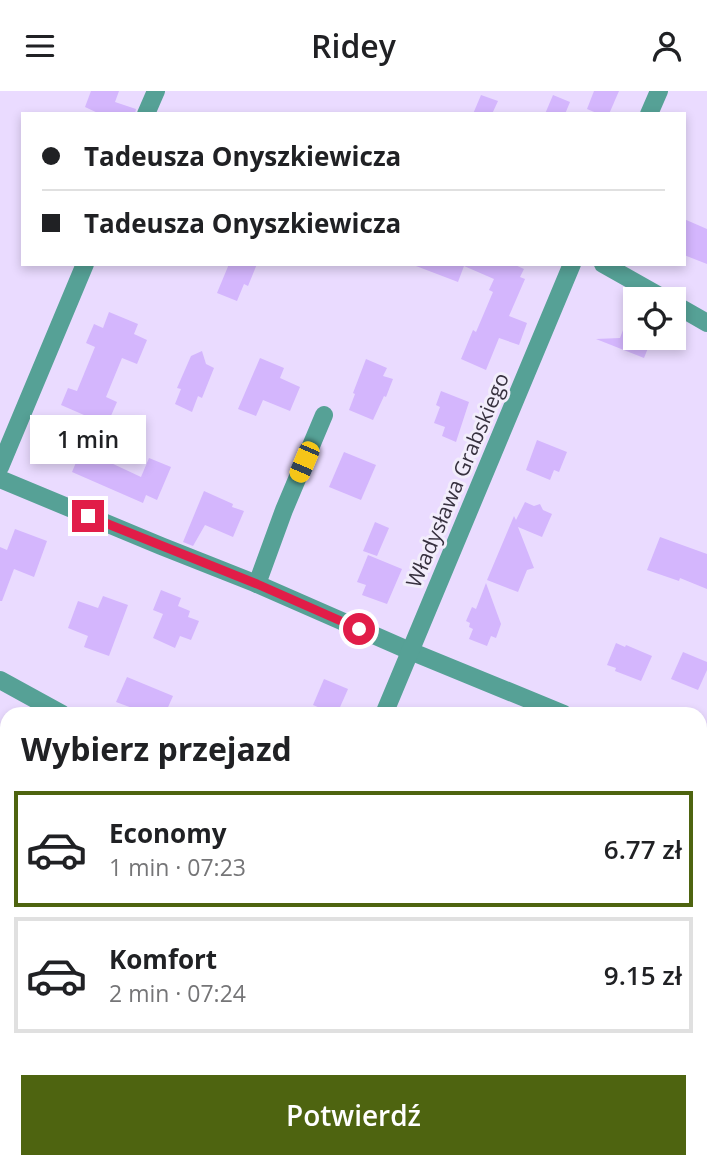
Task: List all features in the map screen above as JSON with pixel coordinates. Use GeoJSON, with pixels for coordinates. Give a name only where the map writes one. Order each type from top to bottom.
{"type":"FeatureCollection","features":[{"type":"Feature","properties":{"kind":"street"},"geometry":{"type":"LineString","coordinates":[[147,112],[156,91]]}},
{"type":"Feature","properties":{"kind":"street"},"geometry":{"type":"LineString","coordinates":[[650,112],[659,91]]}},
{"type":"Feature","properties":{"kind":"street"},"geometry":{"type":"LineString","coordinates":[[0,467],[84,266]]}},
{"type":"Feature","properties":{"kind":"street","name":"Władysława Grabskiego"},"geometry":{"type":"LineString","coordinates":[[387,707],[571,266]]}},
{"type":"Feature","properties":{"kind":"street"},"geometry":{"type":"LineString","coordinates":[[607,266],[644,287]]}},
{"type":"Feature","properties":{"kind":"street"},"geometry":{"type":"LineString","coordinates":[[686,311],[707,323]]}},
{"type":"Feature","properties":{"kind":"street"},"geometry":{"type":"LineString","coordinates":[[257,584],[284,510],[324,415]]}},
{"type":"Feature","properties":{"kind":"street"},"geometry":{"type":"LineString","coordinates":[[0,479],[547,707]]}},
{"type":"Feature","properties":{"kind":"street"},"geometry":{"type":"LineString","coordinates":[[0,680],[49,707]]}},
{"type":"Feature","properties":{"kind":"building"},"geometry":{"type":"Polygon","coordinates":[[[91,91],[119,91],[115,102],[136,109],[135,112],[96,112],[85,107],[91,91]]]}},
{"type":"Feature","properties":{"kind":"building"},"geometry":{"type":"Polygon","coordinates":[[[594,91],[619,91],[610,112],[587,109],[594,91]]]}},
{"type":"Feature","properties":{"kind":"building"},"geometry":{"type":"Polygon","coordinates":[[[481,95],[498,101],[493,112],[474,112],[481,95]]]}},
{"type":"Feature","properties":{"kind":"building"},"geometry":{"type":"Polygon","coordinates":[[[553,95],[570,102],[566,112],[546,112],[553,95]]]}},
{"type":"Feature","properties":{"kind":"building"},"geometry":{"type":"Polygon","coordinates":[[[686,220],[707,229],[707,264],[686,256],[686,220]]]}},
{"type":"Feature","properties":{"kind":"building"},"geometry":{"type":"Polygon","coordinates":[[[228,266],[256,266],[248,286],[244,284],[237,301],[217,293],[228,266]]]}},
{"type":"Feature","properties":{"kind":"building"},"geometry":{"type":"Polygon","coordinates":[[[416,266],[464,266],[458,282],[416,266]]]}},
{"type":"Feature","properties":{"kind":"building"},"geometry":{"type":"Polygon","coordinates":[[[464,266],[517,266],[524,269],[520,277],[525,279],[509,316],[527,323],[519,345],[499,338],[486,370],[461,359],[493,292],[489,290],[494,279],[464,266]]]}},
{"type":"Feature","properties":{"kind":"building"},"geometry":{"type":"Polygon","coordinates":[[[109,312],[138,324],[134,334],[147,340],[137,364],[122,358],[106,397],[117,402],[107,425],[61,405],[68,388],[77,391],[95,347],[86,343],[94,324],[103,328],[109,312]]]}},
{"type":"Feature","properties":{"kind":"building"},"geometry":{"type":"Polygon","coordinates":[[[623,330],[623,350],[596,339],[620,338],[623,330]]]}},
{"type":"Feature","properties":{"kind":"building"},"geometry":{"type":"Polygon","coordinates":[[[624,350],[647,350],[644,358],[624,350]]]}},
{"type":"Feature","properties":{"kind":"building"},"geometry":{"type":"Polygon","coordinates":[[[202,351],[206,364],[214,368],[202,398],[198,396],[192,412],[175,404],[181,389],[177,388],[191,356],[202,351]]]}},
{"type":"Feature","properties":{"kind":"building"},"geometry":{"type":"Polygon","coordinates":[[[260,358],[284,368],[280,378],[300,387],[290,411],[263,400],[256,416],[238,409],[260,358]]]}},
{"type":"Feature","properties":{"kind":"building"},"geometry":{"type":"Polygon","coordinates":[[[366,359],[387,368],[383,376],[393,379],[373,420],[349,410],[366,359]]]}},
{"type":"Feature","properties":{"kind":"building"},"geometry":{"type":"Polygon","coordinates":[[[441,391],[469,402],[456,442],[442,436],[445,427],[434,423],[440,407],[436,405],[441,391]]]}},
{"type":"Feature","properties":{"kind":"building"},"geometry":{"type":"Polygon","coordinates":[[[537,440],[567,452],[559,472],[554,470],[550,480],[526,470],[537,440]]]}},
{"type":"Feature","properties":{"kind":"building"},"geometry":{"type":"Polygon","coordinates":[[[82,448],[141,477],[149,458],[171,467],[157,500],[146,495],[143,503],[72,472],[82,448]]]}},
{"type":"Feature","properties":{"kind":"building"},"geometry":{"type":"Polygon","coordinates":[[[344,452],[376,465],[361,500],[329,487],[344,452]]]}},
{"type":"Feature","properties":{"kind":"building"},"geometry":{"type":"Polygon","coordinates":[[[204,491],[244,511],[233,537],[205,525],[193,546],[183,542],[204,491]]]}},
{"type":"Feature","properties":{"kind":"building"},"geometry":{"type":"Polygon","coordinates":[[[525,502],[534,506],[540,504],[543,510],[552,514],[542,537],[518,527],[534,568],[527,570],[518,592],[487,580],[514,516],[516,520],[525,502]]]}},
{"type":"Feature","properties":{"kind":"building"},"geometry":{"type":"Polygon","coordinates":[[[375,522],[389,528],[377,556],[363,551],[375,522]]]}},
{"type":"Feature","properties":{"kind":"building"},"geometry":{"type":"Polygon","coordinates":[[[15,529],[47,541],[34,577],[14,569],[0,601],[0,547],[7,550],[15,529]]]}},
{"type":"Feature","properties":{"kind":"building"},"geometry":{"type":"Polygon","coordinates":[[[660,537],[707,554],[707,589],[680,578],[679,581],[647,570],[660,537]]]}},
{"type":"Feature","properties":{"kind":"building"},"geometry":{"type":"Polygon","coordinates":[[[368,555],[402,569],[387,604],[362,595],[366,585],[357,582],[368,555]]]}},
{"type":"Feature","properties":{"kind":"building"},"geometry":{"type":"Polygon","coordinates":[[[486,583],[501,624],[496,638],[491,636],[487,646],[469,639],[473,629],[466,621],[472,607],[476,609],[486,583]]]}},
{"type":"Feature","properties":{"kind":"building"},"geometry":{"type":"Polygon","coordinates":[[[161,590],[181,598],[178,606],[190,611],[188,617],[199,621],[191,640],[180,636],[175,648],[153,638],[163,614],[153,610],[161,590]]]}},
{"type":"Feature","properties":{"kind":"building"},"geometry":{"type":"Polygon","coordinates":[[[103,596],[128,605],[109,656],[84,647],[88,636],[68,628],[78,601],[98,608],[103,596]]]}},
{"type":"Feature","properties":{"kind":"building"},"geometry":{"type":"Polygon","coordinates":[[[616,643],[652,656],[641,681],[607,665],[616,643]]]}},
{"type":"Feature","properties":{"kind":"building"},"geometry":{"type":"Polygon","coordinates":[[[683,652],[707,662],[707,670],[698,690],[671,679],[683,652]]]}},
{"type":"Feature","properties":{"kind":"building"},"geometry":{"type":"Polygon","coordinates":[[[127,677],[173,696],[168,707],[130,707],[116,702],[127,677]]]}},
{"type":"Feature","properties":{"kind":"building"},"geometry":{"type":"Polygon","coordinates":[[[324,679],[348,689],[340,707],[313,705],[324,679]]]}},
{"type":"Feature","properties":{"kind":"route"},"geometry":{"type":"LineString","coordinates":[[88,516],[257,584],[359,629]]}}]}
